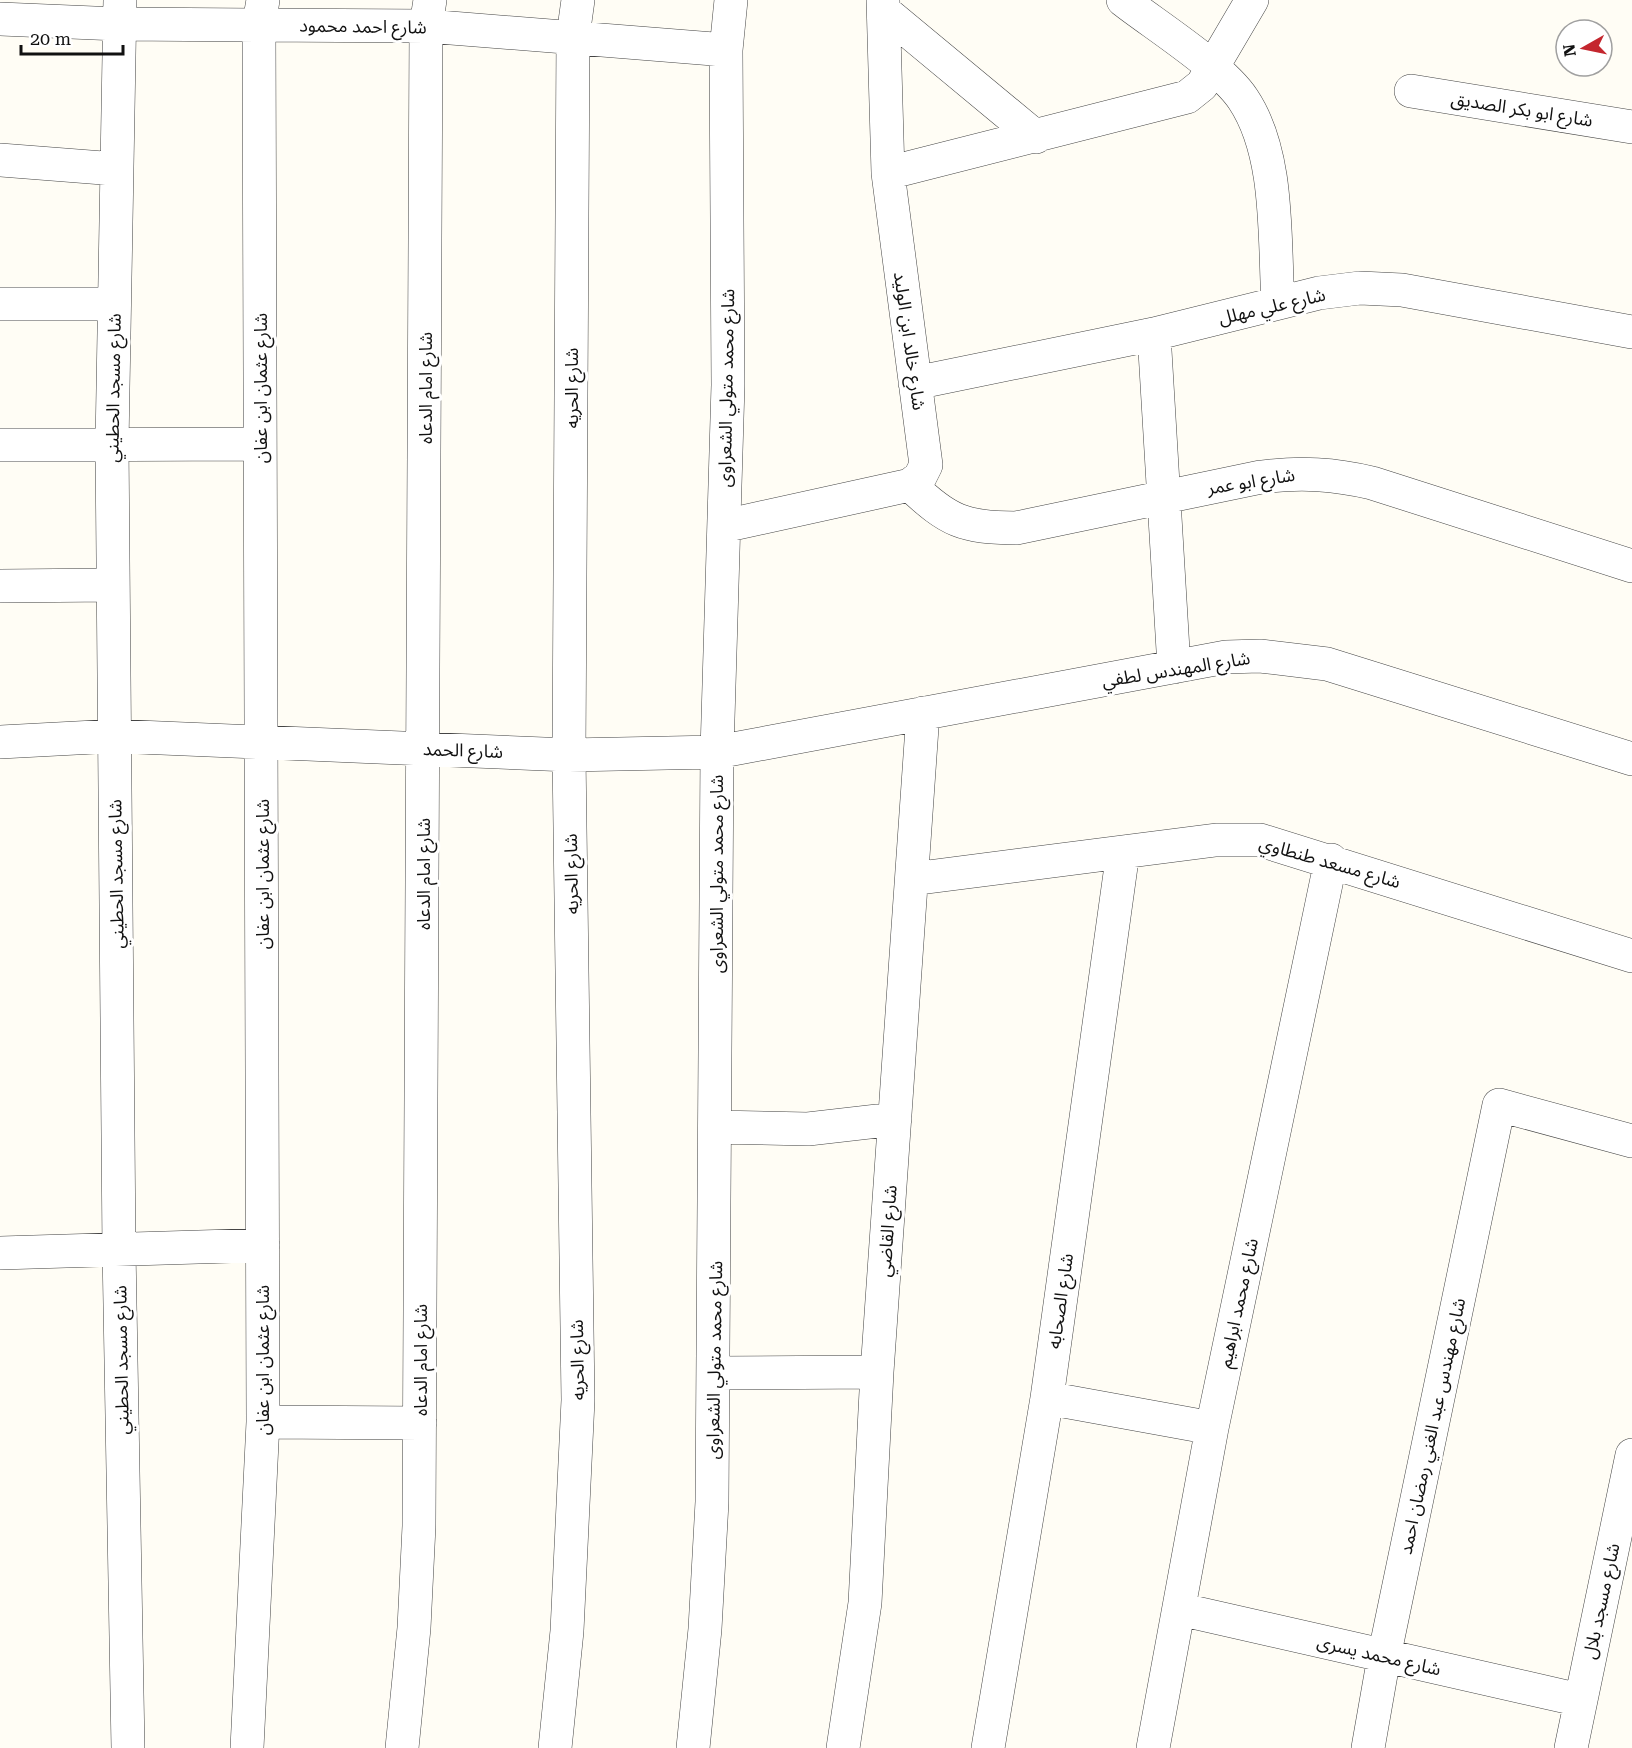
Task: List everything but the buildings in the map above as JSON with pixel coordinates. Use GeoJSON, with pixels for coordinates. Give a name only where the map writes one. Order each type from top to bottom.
{"type":"FeatureCollection","features":[{"type":"Feature","properties":{"kind":"street","name":"شارع الحريه"},"geometry":{"type":"LineString","coordinates":[[555,1748],[567,1631],[578,1400],[569,755],[573,36],[578,0]]}},
{"type":"Feature","properties":{"kind":"street","name":"شارع محمد متولي الشعراوى"},"geometry":{"type":"LineString","coordinates":[[693,1748],[706,1618],[712,1502],[717,752],[728,385],[726,50],[731,0]]}},
{"type":"Feature","properties":{"kind":"street"},"geometry":{"type":"LineString","coordinates":[[1123,0],[1213,69],[1242,97],[1261,132],[1269,171],[1278,303]]}},
{"type":"Feature","properties":{"kind":"street"},"geometry":{"type":"LineString","coordinates":[[888,173],[1187,97],[1202,86],[1252,0]]}},
{"type":"Feature","properties":{"kind":"street"},"geometry":{"type":"LineString","coordinates":[[884,5],[1036,137]]}},
{"type":"Feature","properties":{"kind":"street","name":"شارع خالد ابن الوليد"},"geometry":{"type":"LineString","coordinates":[[884,5],[888,173],[926,465],[920,477],[910,485]]}},
{"type":"Feature","properties":{"kind":"street","name":"شارع احمد محمود"},"geometry":{"type":"LineString","coordinates":[[0,19],[119,12],[428,13],[573,36],[726,50]]}},
{"type":"Feature","properties":{"kind":"street","name":"شارع مسجد الحطيني"},"geometry":{"type":"LineString","coordinates":[[119,12],[112,444],[119,1249],[128,1748]]}},
{"type":"Feature","properties":{"kind":"street","name":"شارع عثمان ابن عفان"},"geometry":{"type":"LineString","coordinates":[[247,1748],[263,1422],[261,12]]}},
{"type":"Feature","properties":{"kind":"street","name":"شارع امام الدعاه"},"geometry":{"type":"LineString","coordinates":[[402,1748],[414,1628],[419,1526],[428,13]]}},
{"type":"Feature","properties":{"kind":"street","name":"شارع ابو بكر الصديق"},"geometry":{"type":"LineString","coordinates":[[1412,91],[1632,128]]}},
{"type":"Feature","properties":{"kind":"street"},"geometry":{"type":"LineString","coordinates":[[0,160],[116,169]]}},
{"type":"Feature","properties":{"kind":"street","name":"شارع علي مهلل"},"geometry":{"type":"LineString","coordinates":[[915,382],[1154,334],[1319,293],[1360,288],[1402,290],[1632,332]]}},
{"type":"Feature","properties":{"kind":"street"},"geometry":{"type":"LineString","coordinates":[[0,304],[114,304]]}},
{"type":"Feature","properties":{"kind":"street"},"geometry":{"type":"LineString","coordinates":[[1154,334],[1174,667]]}},
{"type":"Feature","properties":{"kind":"street"},"geometry":{"type":"LineString","coordinates":[[0,444],[260,444]]}},
{"type":"Feature","properties":{"kind":"street","name":"شارع ابو عمر"},"geometry":{"type":"LineString","coordinates":[[910,485],[939,512],[976,527],[1016,528],[1261,477],[1298,472],[1336,475],[1372,483],[1632,566]]}},
{"type":"Feature","properties":{"kind":"street"},"geometry":{"type":"LineString","coordinates":[[724,526],[910,485]]}},
{"type":"Feature","properties":{"kind":"street"},"geometry":{"type":"LineString","coordinates":[[0,586],[113,585]]}},
{"type":"Feature","properties":{"kind":"street","name":"شارع المهندس لطفي"},"geometry":{"type":"LineString","coordinates":[[923,713],[1226,657],[1260,656],[1327,664],[1632,759]]}},
{"type":"Feature","properties":{"kind":"street","name":"شارع الحمد"},"geometry":{"type":"LineString","coordinates":[[0,742],[114,736],[569,755],[717,752],[923,713]]}},
{"type":"Feature","properties":{"kind":"street","name":"شارع القاضي"},"geometry":{"type":"LineString","coordinates":[[843,1748],[865,1603],[877,1372],[923,713]]}},
{"type":"Feature","properties":{"kind":"street","name":"شارع مسعد طنطاوي"},"geometry":{"type":"LineString","coordinates":[[912,879],[1238,838],[1260,840],[1331,860],[1632,956]]}},
{"type":"Feature","properties":{"kind":"street","name":"شارع الصحابه"},"geometry":{"type":"LineString","coordinates":[[988,1748],[1047,1398],[1123,852]]}},
{"type":"Feature","properties":{"kind":"street","name":"شارع محمد ابراهيم"},"geometry":{"type":"LineString","coordinates":[[1153,1748],[1212,1428],[1331,860]]}},
{"type":"Feature","properties":{"kind":"street","name":"شارع مهندس عبد الغني رمضان احمد"},"geometry":{"type":"LineString","coordinates":[[1368,1748],[1384,1657],[1499,1105],[1632,1141]]}},
{"type":"Feature","properties":{"kind":"street"},"geometry":{"type":"LineString","coordinates":[[716,1127],[808,1129],[895,1119]]}},
{"type":"Feature","properties":{"kind":"street"},"geometry":{"type":"LineString","coordinates":[[0,1253],[262,1245]]}},
{"type":"Feature","properties":{"kind":"street"},"geometry":{"type":"LineString","coordinates":[[714,1373],[877,1372]]}},
{"type":"Feature","properties":{"kind":"street"},"geometry":{"type":"LineString","coordinates":[[1047,1398],[1212,1428]]}},
{"type":"Feature","properties":{"kind":"street"},"geometry":{"type":"LineString","coordinates":[[263,1422],[420,1423]]}},
{"type":"Feature","properties":{"kind":"street","name":"شارع مسجد بلال"},"geometry":{"type":"LineString","coordinates":[[1571,1748],[1632,1455]]}},
{"type":"Feature","properties":{"kind":"street","name":"شارع محمد يسرى"},"geometry":{"type":"LineString","coordinates":[[1179,1609],[1580,1700]]}}]}
